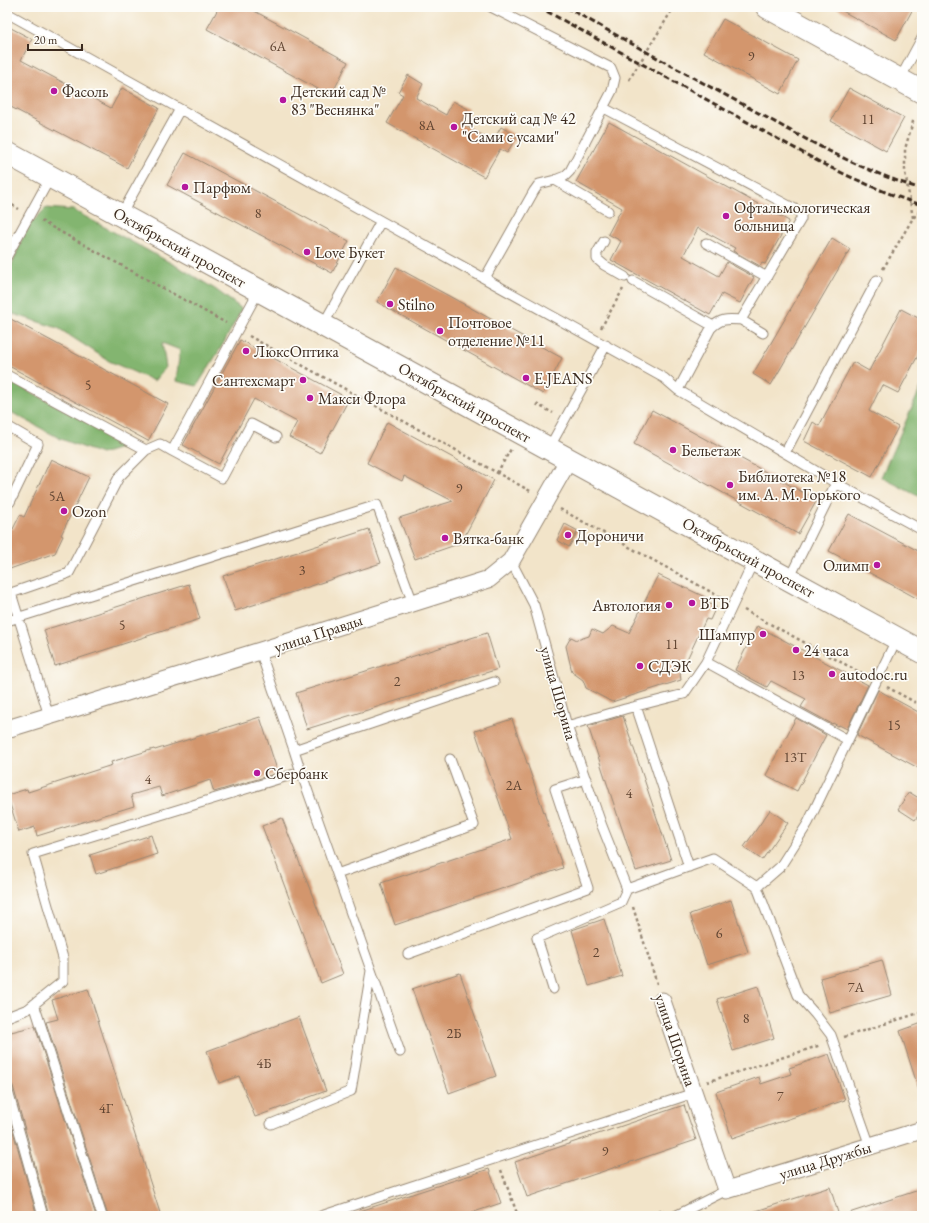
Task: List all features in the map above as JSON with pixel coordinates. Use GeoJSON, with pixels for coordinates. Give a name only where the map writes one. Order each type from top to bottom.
{"type":"FeatureCollection","features":[{"type":"Feature","properties":{"kind":"main road"},"geometry":{"type":"LineString","coordinates":[[767,7],[922,92]]}},
{"type":"Feature","properties":{"kind":"main road","name":"Октябрьский проспект"},"geometry":{"type":"LineString","coordinates":[[7,153],[922,652]]}},
{"type":"Feature","properties":{"kind":"street","name":"улица Правды"},"geometry":{"type":"LineString","coordinates":[[7,729],[488,579],[511,561],[569,459]]}},
{"type":"Feature","properties":{"kind":"street","name":"улица Шорина"},"geometry":{"type":"LineString","coordinates":[[662,1002],[727,1190]]}},
{"type":"Feature","properties":{"kind":"street","name":"улица Дружбы"},"geometry":{"type":"LineString","coordinates":[[727,1190],[922,1130]]}},
{"type":"Feature","properties":{"kind":"lane"},"geometry":{"type":"LineString","coordinates":[[485,278],[539,184],[565,176],[570,171],[604,108],[612,91],[615,78],[611,68],[491,7]]}},
{"type":"Feature","properties":{"kind":"lane"},"geometry":{"type":"LineString","coordinates":[[7,13],[606,345],[664,378],[678,390],[836,483],[922,530]]}},
{"type":"Feature","properties":{"kind":"lane"},"geometry":{"type":"LineString","coordinates":[[900,80],[922,38]]}},
{"type":"Feature","properties":{"kind":"lane"},"geometry":{"type":"LineString","coordinates":[[604,108],[797,210],[801,214],[800,219],[741,320]]}},
{"type":"Feature","properties":{"kind":"lane"},"geometry":{"type":"LineString","coordinates":[[121,215],[180,109]]}},
{"type":"Feature","properties":{"kind":"lane"},"geometry":{"type":"LineString","coordinates":[[7,256],[50,176]]}},
{"type":"Feature","properties":{"kind":"lane"},"geometry":{"type":"LineString","coordinates":[[555,180],[608,210]]}},
{"type":"Feature","properties":{"kind":"lane"},"geometry":{"type":"LineString","coordinates":[[323,325],[381,221]]}},
{"type":"Feature","properties":{"kind":"lane"},"geometry":{"type":"LineString","coordinates":[[604,241],[597,253],[597,259],[604,265],[625,276]]}},
{"type":"Feature","properties":{"kind":"lane"},"geometry":{"type":"LineString","coordinates":[[706,243],[766,277]]}},
{"type":"Feature","properties":{"kind":"lane"},"geometry":{"type":"LineString","coordinates":[[785,453],[877,280]]}},
{"type":"Feature","properties":{"kind":"lane"},"geometry":{"type":"LineString","coordinates":[[633,282],[713,326]]}},
{"type":"Feature","properties":{"kind":"lane"},"geometry":{"type":"LineString","coordinates":[[172,451],[259,290]]}},
{"type":"Feature","properties":{"kind":"lane"},"geometry":{"type":"LineString","coordinates":[[678,390],[711,328],[718,322],[729,319],[741,320],[763,332]]}},
{"type":"Feature","properties":{"kind":"lane"},"geometry":{"type":"LineString","coordinates":[[549,448],[606,345]]}},
{"type":"Feature","properties":{"kind":"lane"},"geometry":{"type":"LineString","coordinates":[[7,375],[146,450]]}},
{"type":"Feature","properties":{"kind":"lane"},"geometry":{"type":"LineString","coordinates":[[49,716],[19,618],[9,592],[69,573],[119,477],[146,450],[160,444],[222,478],[251,424],[276,437]]}},
{"type":"Feature","properties":{"kind":"lane"},"geometry":{"type":"LineString","coordinates":[[7,426],[38,444],[10,502],[7,504]]}},
{"type":"Feature","properties":{"kind":"lane"},"geometry":{"type":"LineString","coordinates":[[788,579],[836,483]]}},
{"type":"Feature","properties":{"kind":"lane"},"geometry":{"type":"LineString","coordinates":[[7,621],[377,506],[413,603]]}},
{"type":"Feature","properties":{"kind":"lane"},"geometry":{"type":"LineString","coordinates":[[567,726],[684,694],[706,662],[754,560]]}},
{"type":"Feature","properties":{"kind":"lane","name":"улица Шорина"},"geometry":{"type":"LineString","coordinates":[[511,561],[534,605],[567,726],[602,826],[627,889]]}},
{"type":"Feature","properties":{"kind":"lane"},"geometry":{"type":"LineString","coordinates":[[757,887],[780,867],[808,823],[897,638]]}},
{"type":"Feature","properties":{"kind":"lane"},"geometry":{"type":"LineString","coordinates":[[260,651],[400,1052]]}},
{"type":"Feature","properties":{"kind":"lane"},"geometry":{"type":"LineString","coordinates":[[706,662],[848,740]]}},
{"type":"Feature","properties":{"kind":"lane"},"geometry":{"type":"LineString","coordinates":[[294,750],[494,682]]}},
{"type":"Feature","properties":{"kind":"lane"},"geometry":{"type":"LineString","coordinates":[[636,706],[689,867]]}},
{"type":"Feature","properties":{"kind":"lane"},"geometry":{"type":"LineString","coordinates":[[337,874],[474,825],[450,759]]}},
{"type":"Feature","properties":{"kind":"lane"},"geometry":{"type":"LineString","coordinates":[[7,1017],[28,1010],[63,981],[63,958],[33,854],[301,772]]}},
{"type":"Feature","properties":{"kind":"lane"},"geometry":{"type":"LineString","coordinates":[[408,954],[588,888],[555,789],[586,779]]}},
{"type":"Feature","properties":{"kind":"lane"},"geometry":{"type":"LineString","coordinates":[[553,989],[537,938],[621,902],[627,889],[713,858],[757,887],[798,995],[831,1035],[870,1146]]}},
{"type":"Feature","properties":{"kind":"lane"},"geometry":{"type":"LineString","coordinates":[[271,1124],[351,1091],[371,969]]}},
{"type":"Feature","properties":{"kind":"lane"},"geometry":{"type":"LineString","coordinates":[[34,1004],[102,1216]]}},
{"type":"Feature","properties":{"kind":"lane"},"geometry":{"type":"LineString","coordinates":[[7,1088],[43,1216]]}},
{"type":"Feature","properties":{"kind":"lane"},"geometry":{"type":"LineString","coordinates":[[321,1216],[496,1158],[693,1090]]}},
{"type":"Feature","properties":{"kind":"lane"},"geometry":{"type":"LineString","coordinates":[[675,1216],[727,1190]]}},
{"type":"Feature","properties":{"kind":"path"},"geometry":{"type":"LineString","coordinates":[[629,80],[674,7]]}},
{"type":"Feature","properties":{"kind":"path"},"geometry":{"type":"LineString","coordinates":[[913,218],[905,172],[905,149],[914,118]]}},
{"type":"Feature","properties":{"kind":"path"},"geometry":{"type":"LineString","coordinates":[[7,202],[497,473],[547,499],[565,512]]}},
{"type":"Feature","properties":{"kind":"path"},"geometry":{"type":"LineString","coordinates":[[877,280],[913,218],[922,210]]}},
{"type":"Feature","properties":{"kind":"path"},"geometry":{"type":"LineString","coordinates":[[594,339],[624,288]]}},
{"type":"Feature","properties":{"kind":"path"},"geometry":{"type":"LineString","coordinates":[[536,404],[565,420]]}},
{"type":"Feature","properties":{"kind":"path"},"geometry":{"type":"LineString","coordinates":[[497,473],[513,445]]}},
{"type":"Feature","properties":{"kind":"path","name":"улица Шорина"},"geometry":{"type":"LineString","coordinates":[[627,889],[662,1002]]}},
{"type":"Feature","properties":{"kind":"path"},"geometry":{"type":"LineString","coordinates":[[693,1090],[833,1041],[922,1012]]}},
{"type":"Feature","properties":{"kind":"path"},"geometry":{"type":"LineString","coordinates":[[496,1158],[518,1216]]}},
{"type":"Feature","properties":{"kind":"green space"},"geometry":{"type":"Polygon","coordinates":[[[46,208],[73,210],[182,269],[215,289],[242,309],[222,346],[197,386],[176,381],[180,350],[162,343],[166,367],[154,381],[109,361],[58,328],[7,312],[7,275],[26,228],[46,208]]]}},
{"type":"Feature","properties":{"kind":"green space"},"geometry":{"type":"Polygon","coordinates":[[[7,379],[130,445],[101,454],[61,439],[7,410],[7,379]]]}},
{"type":"Feature","properties":{"kind":"green space"},"geometry":{"type":"Polygon","coordinates":[[[922,385],[922,498],[881,477],[922,385]]]}},
{"type":"Feature","properties":{"kind":"building"},"geometry":{"type":"Polygon","coordinates":[[[219,7],[247,7],[348,62],[331,96],[207,29],[219,7]]]}},
{"type":"Feature","properties":{"kind":"building"},"geometry":{"type":"Polygon","coordinates":[[[835,7],[914,7],[896,40],[835,7]]]}},
{"type":"Feature","properties":{"kind":"building"},"geometry":{"type":"Polygon","coordinates":[[[723,19],[798,60],[780,94],[704,52],[723,19]]]}},
{"type":"Feature","properties":{"kind":"building"},"geometry":{"type":"Polygon","coordinates":[[[7,26],[32,39],[21,60],[111,108],[122,88],[159,108],[127,168],[7,105],[7,26]]]}},
{"type":"Feature","properties":{"kind":"building"},"geometry":{"type":"Polygon","coordinates":[[[408,75],[423,84],[416,98],[446,115],[453,101],[468,109],[460,123],[493,141],[501,127],[517,136],[507,153],[500,149],[484,177],[387,123],[403,95],[398,92],[408,75]]]}},
{"type":"Feature","properties":{"kind":"building"},"geometry":{"type":"Polygon","coordinates":[[[849,88],[904,118],[886,151],[831,121],[849,88]]]}},
{"type":"Feature","properties":{"kind":"building","name":"Офтальмологическая больница"},"geometry":{"type":"Polygon","coordinates":[[[609,122],[789,221],[765,264],[762,263],[760,266],[733,251],[735,248],[698,228],[683,256],[719,276],[727,262],[754,277],[740,303],[722,294],[710,315],[611,260],[621,241],[608,234],[622,208],[576,182],[609,122]]]}},
{"type":"Feature","properties":{"kind":"building"},"geometry":{"type":"Polygon","coordinates":[[[185,153],[349,241],[332,273],[167,185],[185,153]]]}},
{"type":"Feature","properties":{"kind":"building"},"geometry":{"type":"Polygon","coordinates":[[[832,238],[850,249],[771,385],[753,374],[832,238]]]}},
{"type":"Feature","properties":{"kind":"building"},"geometry":{"type":"Polygon","coordinates":[[[396,267],[562,358],[543,394],[377,302],[396,267]]]}},
{"type":"Feature","properties":{"kind":"building"},"geometry":{"type":"Polygon","coordinates":[[[901,309],[922,320],[922,348],[898,393],[882,385],[869,411],[898,427],[872,477],[804,441],[813,422],[819,426],[853,362],[869,371],[901,309]]]}},
{"type":"Feature","properties":{"kind":"building"},"geometry":{"type":"Polygon","coordinates":[[[7,317],[168,404],[148,441],[7,365],[7,317]]]}},
{"type":"Feature","properties":{"kind":"building"},"geometry":{"type":"Polygon","coordinates":[[[240,340],[349,399],[320,453],[289,437],[297,422],[254,399],[219,464],[183,445],[240,340]]]}},
{"type":"Feature","properties":{"kind":"building"},"geometry":{"type":"Polygon","coordinates":[[[652,410],[817,500],[798,534],[634,444],[652,410]]]}},
{"type":"Feature","properties":{"kind":"building"},"geometry":{"type":"Polygon","coordinates":[[[387,422],[494,480],[461,543],[415,559],[399,518],[453,501],[404,476],[402,481],[367,463],[387,422]]]}},
{"type":"Feature","properties":{"kind":"building"},"geometry":{"type":"Polygon","coordinates":[[[51,459],[89,477],[61,535],[63,536],[55,553],[7,570],[7,526],[13,529],[20,515],[24,517],[51,459]]]}},
{"type":"Feature","properties":{"kind":"building"},"geometry":{"type":"Polygon","coordinates":[[[849,514],[922,553],[922,601],[829,551],[849,514]]]}},
{"type":"Feature","properties":{"kind":"building","name":"Дороничи"},"geometry":{"type":"Polygon","coordinates":[[[565,524],[578,531],[569,547],[557,540],[565,524]]]}},
{"type":"Feature","properties":{"kind":"building"},"geometry":{"type":"Polygon","coordinates":[[[369,529],[381,563],[235,611],[223,576],[369,529]]]}},
{"type":"Feature","properties":{"kind":"building"},"geometry":{"type":"Polygon","coordinates":[[[658,575],[707,598],[706,602],[716,607],[710,620],[706,619],[680,674],[681,680],[612,702],[586,688],[583,680],[572,672],[566,646],[571,637],[577,640],[589,636],[592,629],[603,634],[613,626],[629,633],[658,575]]]}},
{"type":"Feature","properties":{"kind":"building"},"geometry":{"type":"Polygon","coordinates":[[[189,584],[200,619],[55,666],[44,630],[189,584]]]}},
{"type":"Feature","properties":{"kind":"building"},"geometry":{"type":"Polygon","coordinates":[[[757,626],[868,685],[847,729],[833,723],[832,724],[801,707],[806,699],[771,681],[767,687],[735,670],[757,626]]]}},
{"type":"Feature","properties":{"kind":"building"},"geometry":{"type":"Polygon","coordinates":[[[487,633],[498,669],[307,729],[296,693],[487,633]]]}},
{"type":"Feature","properties":{"kind":"building"},"geometry":{"type":"Polygon","coordinates":[[[878,690],[922,714],[922,770],[857,735],[878,690]]]}},
{"type":"Feature","properties":{"kind":"building"},"geometry":{"type":"Polygon","coordinates":[[[623,716],[671,860],[636,871],[588,726],[623,716]]]}},
{"type":"Feature","properties":{"kind":"building"},"geometry":{"type":"Polygon","coordinates":[[[260,717],[278,773],[214,792],[210,780],[162,796],[159,787],[131,795],[134,806],[37,836],[35,827],[19,832],[7,795],[27,789],[28,792],[112,765],[111,762],[154,749],[155,750],[260,717]]]}},
{"type":"Feature","properties":{"kind":"building"},"geometry":{"type":"Polygon","coordinates":[[[796,718],[826,735],[797,791],[766,775],[796,718]]]}},
{"type":"Feature","properties":{"kind":"building"},"geometry":{"type":"Polygon","coordinates":[[[512,719],[563,868],[395,925],[381,883],[512,839],[475,731],[512,719]]]}},
{"type":"Feature","properties":{"kind":"building"},"geometry":{"type":"Polygon","coordinates":[[[909,792],[922,800],[922,810],[915,820],[898,809],[909,792]]]}},
{"type":"Feature","properties":{"kind":"building"},"geometry":{"type":"Polygon","coordinates":[[[770,810],[788,823],[762,860],[744,847],[770,810]]]}},
{"type":"Feature","properties":{"kind":"building"},"geometry":{"type":"Polygon","coordinates":[[[282,818],[343,974],[321,983],[262,826],[282,818]]]}},
{"type":"Feature","properties":{"kind":"building"},"geometry":{"type":"Polygon","coordinates":[[[151,835],[157,854],[96,874],[90,855],[151,835]]]}},
{"type":"Feature","properties":{"kind":"building"},"geometry":{"type":"Polygon","coordinates":[[[731,900],[748,952],[707,965],[690,914],[731,900]]]}},
{"type":"Feature","properties":{"kind":"building"},"geometry":{"type":"Polygon","coordinates":[[[604,919],[622,976],[589,986],[572,930],[604,919]]]}},
{"type":"Feature","properties":{"kind":"building"},"geometry":{"type":"Polygon","coordinates":[[[882,960],[892,995],[830,1013],[820,978],[882,960]]]}},
{"type":"Feature","properties":{"kind":"building"},"geometry":{"type":"Polygon","coordinates":[[[460,973],[496,1076],[449,1093],[412,989],[460,973]]]}},
{"type":"Feature","properties":{"kind":"building"},"geometry":{"type":"Polygon","coordinates":[[[758,986],[774,1038],[733,1051],[717,999],[758,986]]]}},
{"type":"Feature","properties":{"kind":"building"},"geometry":{"type":"Polygon","coordinates":[[[88,989],[161,1216],[108,1216],[46,1022],[58,1019],[52,1000],[88,989]]]}},
{"type":"Feature","properties":{"kind":"building"},"geometry":{"type":"Polygon","coordinates":[[[299,1017],[326,1091],[255,1117],[239,1076],[219,1083],[207,1051],[299,1017]]]}},
{"type":"Feature","properties":{"kind":"building"},"geometry":{"type":"Polygon","coordinates":[[[922,1023],[922,1089],[919,1090],[900,1031],[922,1023]]]}},
{"type":"Feature","properties":{"kind":"building"},"geometry":{"type":"Polygon","coordinates":[[[35,1026],[96,1216],[49,1216],[13,1086],[11,1083],[7,1082],[7,1033],[35,1026]]]}},
{"type":"Feature","properties":{"kind":"building"},"geometry":{"type":"Polygon","coordinates":[[[829,1054],[845,1100],[732,1138],[716,1092],[759,1077],[761,1084],[791,1074],[789,1068],[829,1054]]]}},
{"type":"Feature","properties":{"kind":"building"},"geometry":{"type":"Polygon","coordinates":[[[684,1105],[696,1140],[527,1197],[515,1162],[684,1105]]]}},
{"type":"Feature","properties":{"kind":"building"},"geometry":{"type":"Polygon","coordinates":[[[7,1110],[37,1216],[7,1216],[7,1110]]]}},
{"type":"Feature","properties":{"kind":"building"},"geometry":{"type":"Polygon","coordinates":[[[489,1169],[501,1203],[462,1216],[354,1216],[354,1213],[489,1169]]]}},
{"type":"Feature","properties":{"kind":"building"},"geometry":{"type":"Polygon","coordinates":[[[830,1187],[839,1216],[750,1216],[750,1213],[830,1187]]]}},
{"type":"Feature","properties":{"kind":"building"},"geometry":{"type":"Polygon","coordinates":[[[922,1189],[922,1216],[849,1216],[849,1213],[922,1189]]]}},
{"type":"Feature","properties":{"kind":"railway"},"geometry":{"type":"LineString","coordinates":[[539,7],[825,165],[885,192],[922,205]]}},
{"type":"Feature","properties":{"kind":"railway"},"geometry":{"type":"LineString","coordinates":[[566,7],[831,152],[875,172],[922,189]]}},
{"type":"Feature","properties":{"kind":"place","name":"Фасоль"},"geometry":{"type":"Point","coordinates":[54,91]}},
{"type":"Feature","properties":{"kind":"place","name":"Детский сад № 83 \"Веснянка\""},"geometry":{"type":"Point","coordinates":[283,100]}},
{"type":"Feature","properties":{"kind":"place","name":"Детский сад № 42 \"Сами с усами\""},"geometry":{"type":"Point","coordinates":[454,127]}},
{"type":"Feature","properties":{"kind":"place","name":"Парфюм"},"geometry":{"type":"Point","coordinates":[185,187]}},
{"type":"Feature","properties":{"kind":"place","name":"Офтальмологическая больница"},"geometry":{"type":"Point","coordinates":[726,216]}},
{"type":"Feature","properties":{"kind":"place","name":"Love Букет"},"geometry":{"type":"Point","coordinates":[307,252]}},
{"type":"Feature","properties":{"kind":"place","name":"Stilno"},"geometry":{"type":"Point","coordinates":[390,304]}},
{"type":"Feature","properties":{"kind":"place","name":"Почтовое отделение №11"},"geometry":{"type":"Point","coordinates":[440,331]}},
{"type":"Feature","properties":{"kind":"place","name":"ЛюксОптика"},"geometry":{"type":"Point","coordinates":[246,351]}},
{"type":"Feature","properties":{"kind":"place","name":"E.JEANS"},"geometry":{"type":"Point","coordinates":[526,378]}},
{"type":"Feature","properties":{"kind":"place","name":"Сантехсмарт"},"geometry":{"type":"Point","coordinates":[303,380]}},
{"type":"Feature","properties":{"kind":"place","name":"Макси Флора"},"geometry":{"type":"Point","coordinates":[310,398]}},
{"type":"Feature","properties":{"kind":"place","name":"Бельетаж"},"geometry":{"type":"Point","coordinates":[673,450]}},
{"type":"Feature","properties":{"kind":"place","name":"Библиотека №18 им. А. М. Горького"},"geometry":{"type":"Point","coordinates":[730,485]}},
{"type":"Feature","properties":{"kind":"place","name":"Ozon"},"geometry":{"type":"Point","coordinates":[64,511]}},
{"type":"Feature","properties":{"kind":"place","name":"Дороничи"},"geometry":{"type":"Point","coordinates":[568,535]}},
{"type":"Feature","properties":{"kind":"place","name":"Вятка-банк"},"geometry":{"type":"Point","coordinates":[445,538]}},
{"type":"Feature","properties":{"kind":"place","name":"Олимп"},"geometry":{"type":"Point","coordinates":[877,565]}},
{"type":"Feature","properties":{"kind":"place","name":"ВТБ"},"geometry":{"type":"Point","coordinates":[692,603]}},
{"type":"Feature","properties":{"kind":"place","name":"Автология"},"geometry":{"type":"Point","coordinates":[669,605]}},
{"type":"Feature","properties":{"kind":"place","name":"Шампур"},"geometry":{"type":"Point","coordinates":[763,634]}},
{"type":"Feature","properties":{"kind":"place","name":"24 часа"},"geometry":{"type":"Point","coordinates":[796,650]}},
{"type":"Feature","properties":{"kind":"place","name":"СДЭК"},"geometry":{"type":"Point","coordinates":[640,666]}},
{"type":"Feature","properties":{"kind":"place","name":"autodoc.ru"},"geometry":{"type":"Point","coordinates":[832,674]}},
{"type":"Feature","properties":{"kind":"place","name":"Сбербанк"},"geometry":{"type":"Point","coordinates":[257,773]}}]}
